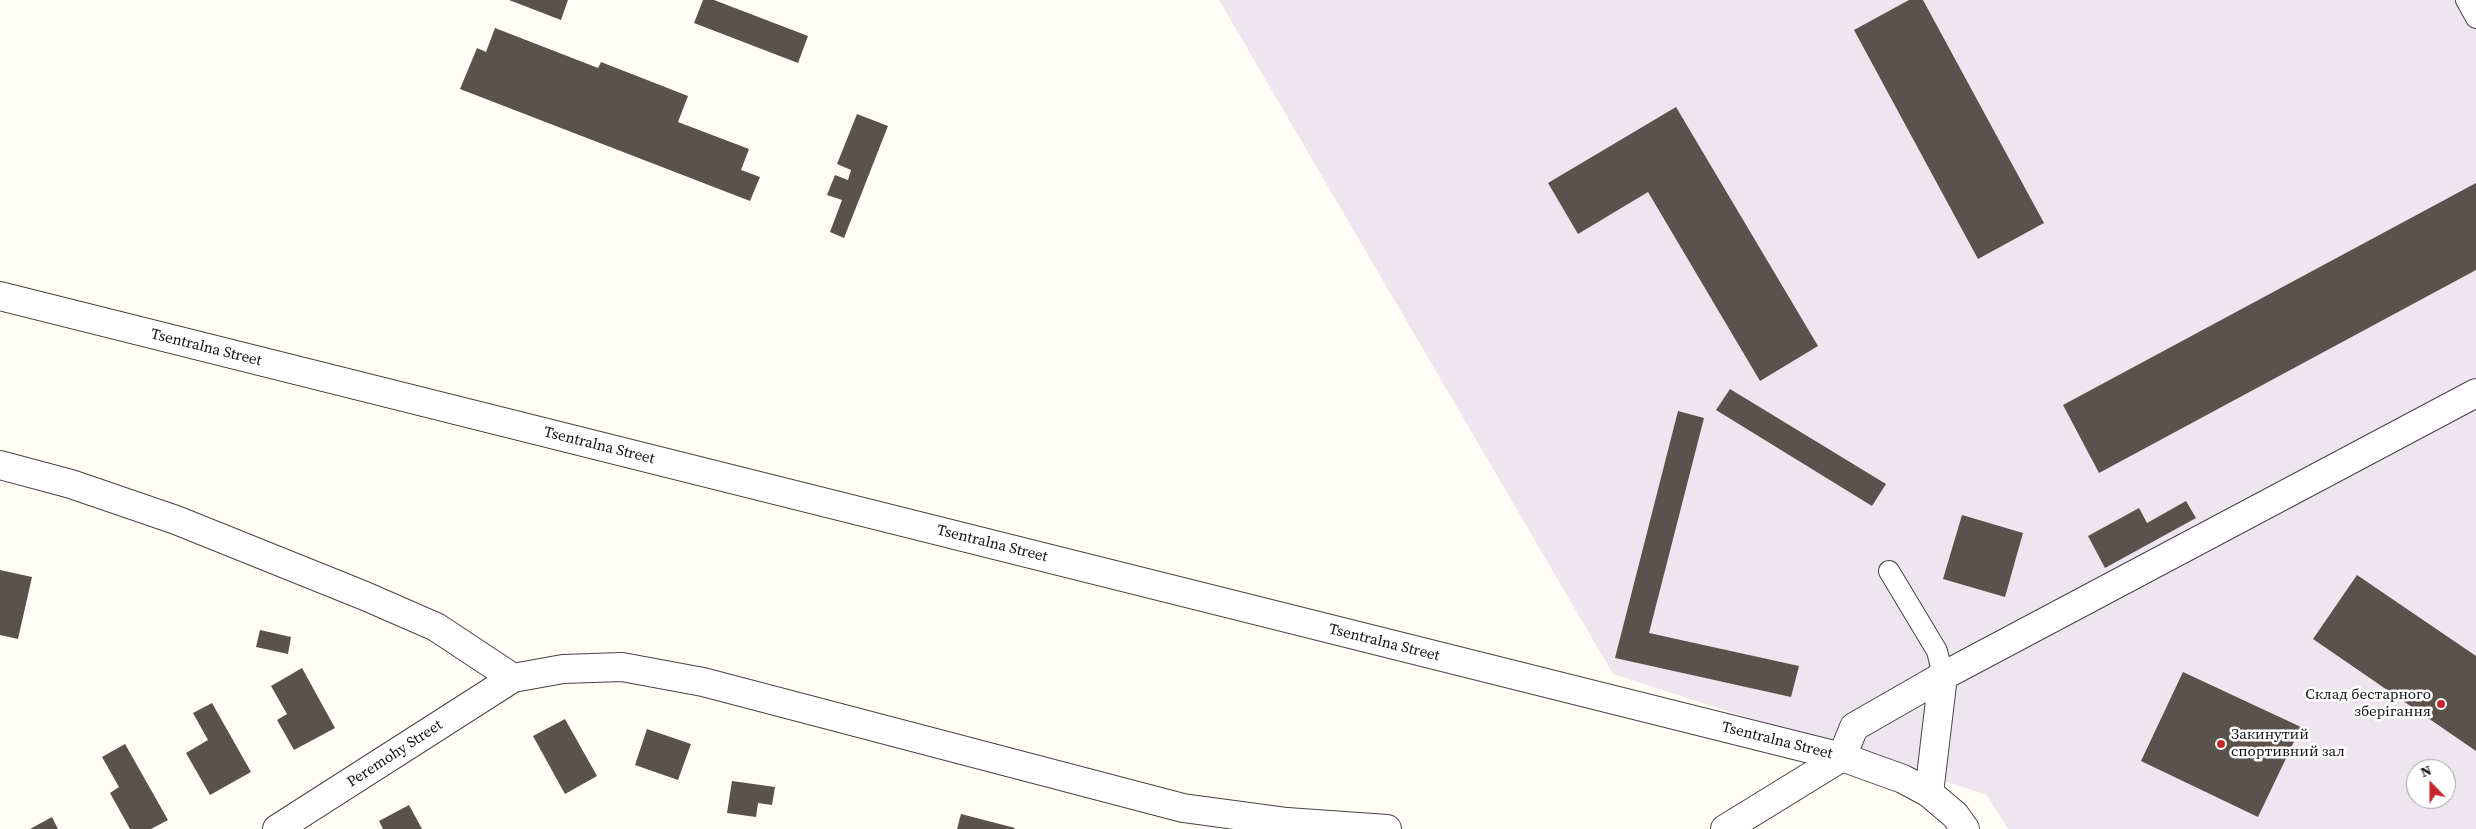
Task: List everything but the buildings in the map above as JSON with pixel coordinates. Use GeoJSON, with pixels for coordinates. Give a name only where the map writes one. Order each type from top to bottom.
{"type":"FeatureCollection","features":[{"type":"Feature","properties":{"kind":"street","name":"Tsentralna Street"},"geometry":{"type":"LineString","coordinates":[[0,296],[1842,757],[1903,779],[1929,793],[1955,815],[1965,829]]}},
{"type":"Feature","properties":{"kind":"street"},"geometry":{"type":"LineString","coordinates":[[1725,829],[1842,757],[1854,727],[1943,676],[2476,393]]}},
{"type":"Feature","properties":{"kind":"street"},"geometry":{"type":"LineString","coordinates":[[0,465],[71,484],[176,520],[365,596],[436,627],[513,678],[563,669],[622,667],[703,682],[1183,808],[1287,822],[1387,829]]}},
{"type":"Feature","properties":{"kind":"street"},"geometry":{"type":"LineString","coordinates":[[1929,793],[1943,676]]}},
{"type":"Feature","properties":{"kind":"street","name":"Peremohy Street"},"geometry":{"type":"LineString","coordinates":[[277,829],[513,678]]}},
{"type":"Feature","properties":{"kind":"lane"},"geometry":{"type":"LineString","coordinates":[[2466,0],[2476,18]]}},
{"type":"Feature","properties":{"kind":"lane"},"geometry":{"type":"LineString","coordinates":[[1889,571],[1937,651],[1943,676]]}},
{"type":"Feature","properties":{"kind":"shaded area"},"geometry":{"type":"Polygon","coordinates":[[[1219,0],[2476,0],[2476,829],[2008,829],[1987,795],[1613,674],[1219,0]]]}},
{"type":"Feature","properties":{"kind":"place","name":"Склад бестарного зберігання"},"geometry":{"type":"Point","coordinates":[2441,704]}},
{"type":"Feature","properties":{"kind":"place","name":"Закинутий спортивний зал"},"geometry":{"type":"Point","coordinates":[2221,744]}}]}
